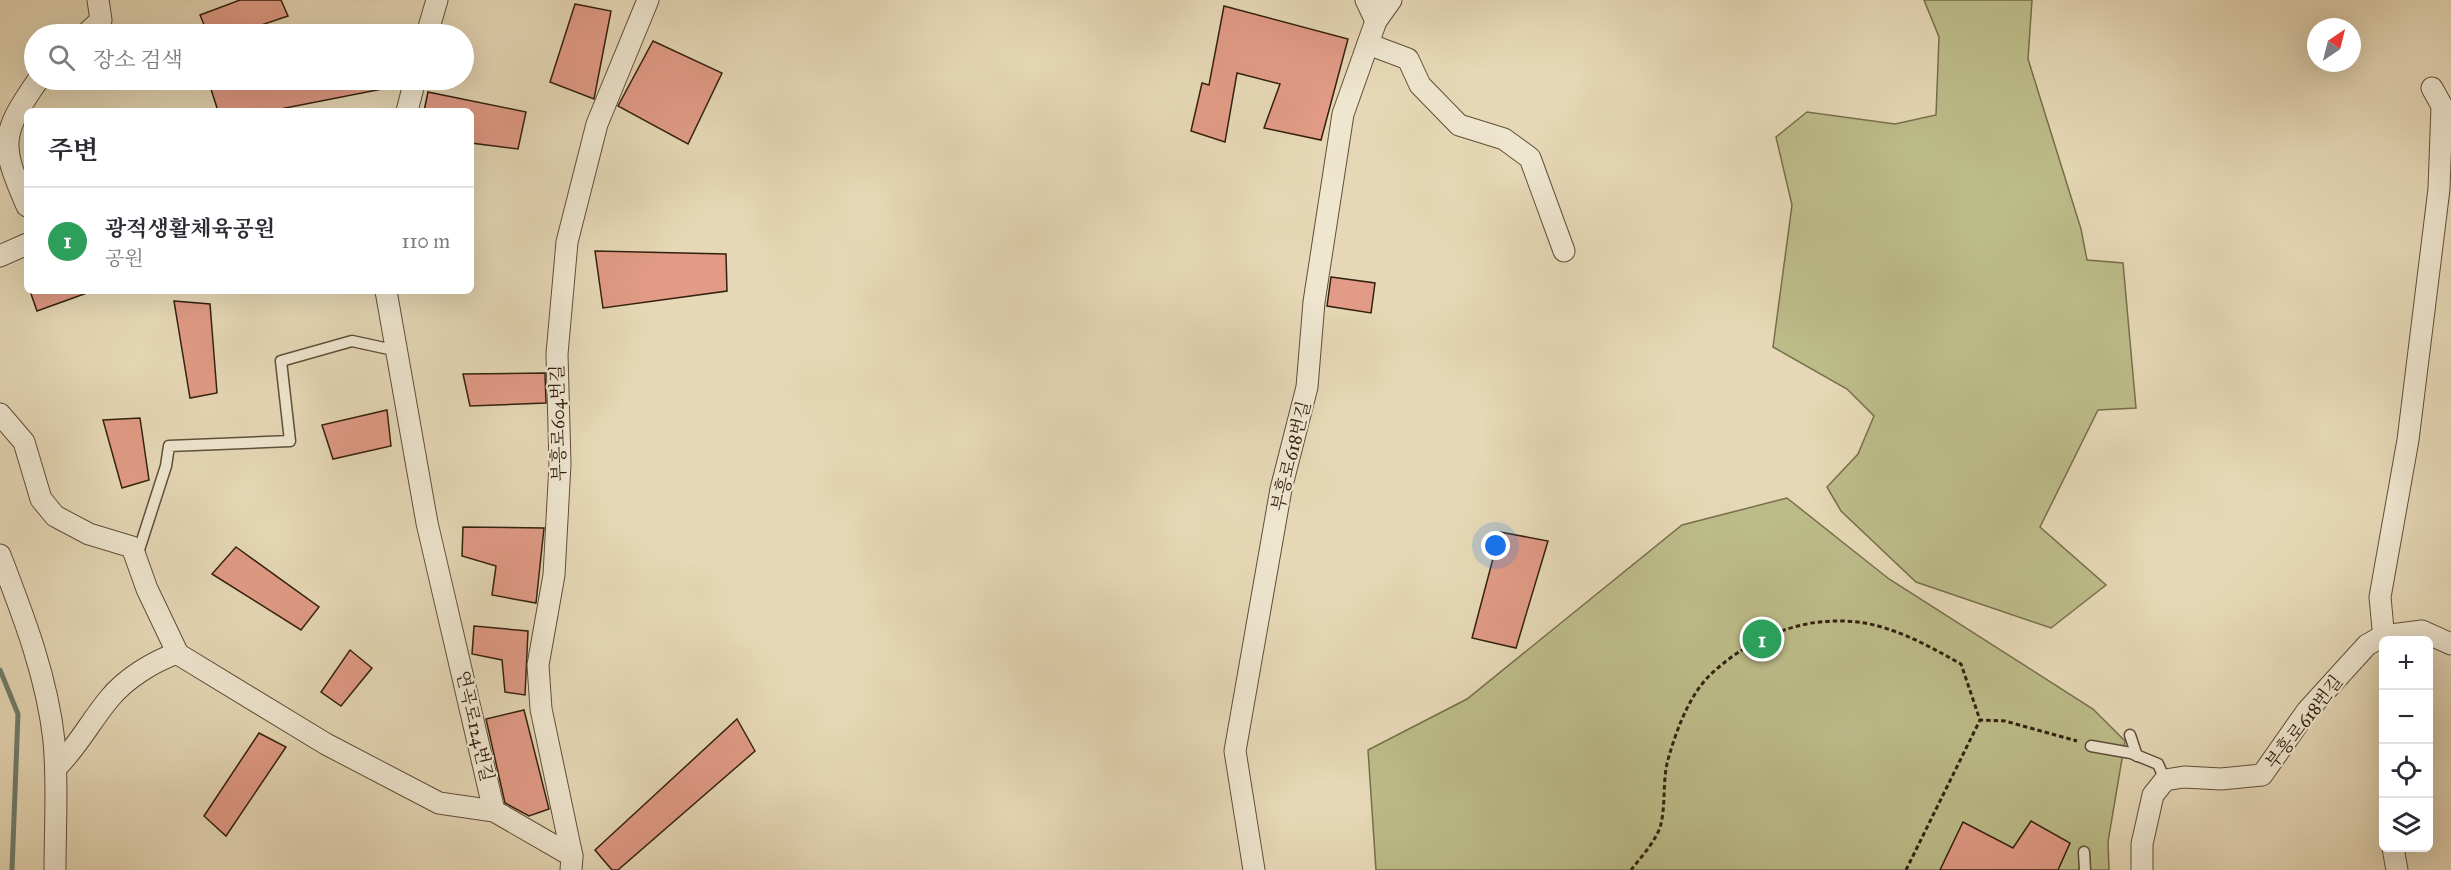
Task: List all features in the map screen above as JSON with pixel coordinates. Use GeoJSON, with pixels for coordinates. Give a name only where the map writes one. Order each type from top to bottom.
{"type":"FeatureCollection","features":[{"type":"Feature","properties":{"kind":"street"},"geometry":{"type":"LineString","coordinates":[[97,24],[101,20],[98,0]]}},
{"type":"Feature","properties":{"kind":"street"},"geometry":{"type":"LineString","coordinates":[[430,24],[437,0]]}},
{"type":"Feature","properties":{"kind":"street","name":"부흥로604번길"},"geometry":{"type":"LineString","coordinates":[[571,863],[541,709],[538,665],[554,575],[560,464],[557,354],[567,242],[597,124],[648,0]]}},
{"type":"Feature","properties":{"kind":"street"},"geometry":{"type":"LineString","coordinates":[[1366,0],[1376,21]]}},
{"type":"Feature","properties":{"kind":"street","name":"부흥로618번길"},"geometry":{"type":"LineString","coordinates":[[1254,870],[1235,752],[1281,489],[1307,387],[1314,302],[1343,114],[1376,21],[1391,0]]}},
{"type":"Feature","properties":{"kind":"street"},"geometry":{"type":"LineString","coordinates":[[1368,44],[1408,58],[1420,85],[1459,124],[1504,139],[1530,158],[1564,251]]}},
{"type":"Feature","properties":{"kind":"street"},"geometry":{"type":"LineString","coordinates":[[2384,636],[2380,597],[2408,440],[2439,189],[2442,106],[2432,88]]}},
{"type":"Feature","properties":{"kind":"street"},"geometry":{"type":"LineString","coordinates":[[24,200],[6,166],[3,144],[9,115],[30,90]]}},
{"type":"Feature","properties":{"kind":"street"},"geometry":{"type":"LineString","coordinates":[[408,108],[412,90]]}},
{"type":"Feature","properties":{"kind":"street"},"geometry":{"type":"LineString","coordinates":[[0,256],[24,245]]}},
{"type":"Feature","properties":{"kind":"street","name":"연곡로124번길"},"geometry":{"type":"LineString","coordinates":[[177,653],[326,744],[439,803],[494,811],[427,523],[387,294]]}},
{"type":"Feature","properties":{"kind":"street"},"geometry":{"type":"LineString","coordinates":[[0,414],[24,442],[41,499],[55,516],[88,534],[132,547],[147,589],[177,653],[155,661],[110,697],[77,746],[56,768]]}},
{"type":"Feature","properties":{"kind":"street"},"geometry":{"type":"LineString","coordinates":[[0,555],[29,632],[45,692],[56,768],[55,870]]}},
{"type":"Feature","properties":{"kind":"street","name":"부흥로618번길"},"geometry":{"type":"LineString","coordinates":[[2395,636],[2422,631],[2451,644]]}},
{"type":"Feature","properties":{"kind":"street","name":"부흥로618번길"},"geometry":{"type":"LineString","coordinates":[[2165,780],[2184,777],[2221,779],[2262,775],[2307,711],[2367,645],[2379,640]]}},
{"type":"Feature","properties":{"kind":"street"},"geometry":{"type":"LineString","coordinates":[[2142,870],[2142,844],[2152,795],[2165,780]]}},
{"type":"Feature","properties":{"kind":"street","name":"부흥로604번길"},"geometry":{"type":"LineString","coordinates":[[494,811],[571,863]]}},
{"type":"Feature","properties":{"kind":"street"},"geometry":{"type":"LineString","coordinates":[[2394,852],[2397,870]]}},
{"type":"Feature","properties":{"kind":"lane"},"geometry":{"type":"LineString","coordinates":[[136,560],[166,466],[169,446],[290,441],[280,361],[352,341],[398,351]]}},
{"type":"Feature","properties":{"kind":"lane"},"geometry":{"type":"LineString","coordinates":[[2130,735],[2137,756]]}},
{"type":"Feature","properties":{"kind":"lane"},"geometry":{"type":"LineString","coordinates":[[2091,746],[2137,756],[2158,764],[2165,780]]}},
{"type":"Feature","properties":{"kind":"lane"},"geometry":{"type":"LineString","coordinates":[[2084,852],[2085,870]]}},
{"type":"Feature","properties":{"kind":"path"},"geometry":{"type":"LineString","coordinates":[[1631,870],[1660,827],[1668,759],[1688,707],[1709,676],[1755,642],[1779,630],[1824,621],[1876,625],[1924,643],[1964,667],[1967,686],[1980,720],[1906,870]]}},
{"type":"Feature","properties":{"kind":"path"},"geometry":{"type":"LineString","coordinates":[[1980,720],[2005,721],[2091,746]]}},
{"type":"Feature","properties":{"kind":"green space"},"geometry":{"type":"Polygon","coordinates":[[[1924,0],[2032,0],[2028,59],[2081,229],[2087,260],[2123,263],[2136,408],[2098,410],[2040,527],[2106,585],[2051,628],[1916,582],[1841,511],[1827,487],[1858,454],[1874,416],[1847,389],[1773,347],[1792,205],[1776,137],[1807,112],[1895,124],[1936,115],[1939,37],[1924,0]]]}},
{"type":"Feature","properties":{"kind":"green space"},"geometry":{"type":"Polygon","coordinates":[[[1787,498],[1889,579],[2093,709],[2125,741],[2108,842],[2109,870],[1376,870],[1368,750],[1467,699],[1682,525],[1787,498]]]}},
{"type":"Feature","properties":{"kind":"building"},"geometry":{"type":"Polygon","coordinates":[[[240,0],[281,0],[288,16],[264,24],[204,24],[200,15],[240,0]]]}},
{"type":"Feature","properties":{"kind":"building"},"geometry":{"type":"Polygon","coordinates":[[[575,4],[611,11],[594,99],[550,82],[575,4]]]}},
{"type":"Feature","properties":{"kind":"building"},"geometry":{"type":"Polygon","coordinates":[[[1224,6],[1348,39],[1321,140],[1264,128],[1280,84],[1237,73],[1225,142],[1191,131],[1202,83],[1209,85],[1224,6]]]}},
{"type":"Feature","properties":{"kind":"building"},"geometry":{"type":"Polygon","coordinates":[[[653,41],[722,73],[688,144],[618,106],[653,41]]]}},
{"type":"Feature","properties":{"kind":"building"},"geometry":{"type":"Polygon","coordinates":[[[211,90],[378,90],[285,108],[217,108],[211,90]]]}},
{"type":"Feature","properties":{"kind":"building"},"geometry":{"type":"Polygon","coordinates":[[[428,92],[526,112],[518,149],[474,143],[474,108],[425,108],[428,92]]]}},
{"type":"Feature","properties":{"kind":"building"},"geometry":{"type":"Polygon","coordinates":[[[595,251],[726,254],[727,291],[603,308],[595,251]]]}},
{"type":"Feature","properties":{"kind":"building"},"geometry":{"type":"Polygon","coordinates":[[[1331,277],[1375,283],[1371,313],[1327,306],[1331,277]]]}},
{"type":"Feature","properties":{"kind":"building"},"geometry":{"type":"Polygon","coordinates":[[[31,294],[84,294],[37,311],[31,294]]]}},
{"type":"Feature","properties":{"kind":"building"},"geometry":{"type":"Polygon","coordinates":[[[174,301],[210,304],[217,393],[190,398],[174,301]]]}},
{"type":"Feature","properties":{"kind":"building"},"geometry":{"type":"Polygon","coordinates":[[[545,373],[546,403],[470,406],[463,374],[545,373]]]}},
{"type":"Feature","properties":{"kind":"building"},"geometry":{"type":"Polygon","coordinates":[[[387,410],[391,446],[333,459],[322,425],[387,410]]]}},
{"type":"Feature","properties":{"kind":"building"},"geometry":{"type":"Polygon","coordinates":[[[140,418],[149,480],[122,488],[103,420],[140,418]]]}},
{"type":"Feature","properties":{"kind":"building"},"geometry":{"type":"Polygon","coordinates":[[[463,527],[544,528],[536,603],[492,595],[496,566],[462,556],[463,527]]]}},
{"type":"Feature","properties":{"kind":"building"},"geometry":{"type":"Polygon","coordinates":[[[1500,532],[1548,541],[1516,648],[1472,638],[1500,532]]]}},
{"type":"Feature","properties":{"kind":"building"},"geometry":{"type":"Polygon","coordinates":[[[236,547],[319,607],[301,630],[212,574],[236,547]]]}},
{"type":"Feature","properties":{"kind":"building"},"geometry":{"type":"Polygon","coordinates":[[[474,626],[528,631],[525,695],[505,692],[502,660],[472,654],[474,626]]]}},
{"type":"Feature","properties":{"kind":"building"},"geometry":{"type":"Polygon","coordinates":[[[350,650],[372,668],[341,706],[321,692],[350,650]]]}},
{"type":"Feature","properties":{"kind":"building"},"geometry":{"type":"Polygon","coordinates":[[[524,710],[549,809],[529,816],[505,803],[486,719],[524,710]]]}},
{"type":"Feature","properties":{"kind":"building"},"geometry":{"type":"Polygon","coordinates":[[[737,719],[755,751],[618,870],[612,870],[595,850],[737,719]]]}},
{"type":"Feature","properties":{"kind":"building"},"geometry":{"type":"Polygon","coordinates":[[[259,733],[286,747],[226,836],[204,816],[259,733]]]}},
{"type":"Feature","properties":{"kind":"building"},"geometry":{"type":"Polygon","coordinates":[[[2031,821],[2070,843],[2058,870],[1940,870],[1963,822],[2013,848],[2031,821]]]}},
{"type":"Feature","properties":{"kind":"waterway"},"geometry":{"type":"LineString","coordinates":[[0,670],[18,714],[12,870]]}},
{"type":"Feature","properties":{"kind":"place","name":"광적생활체육공원"},"geometry":{"type":"Point","coordinates":[1762,639]}}]}
